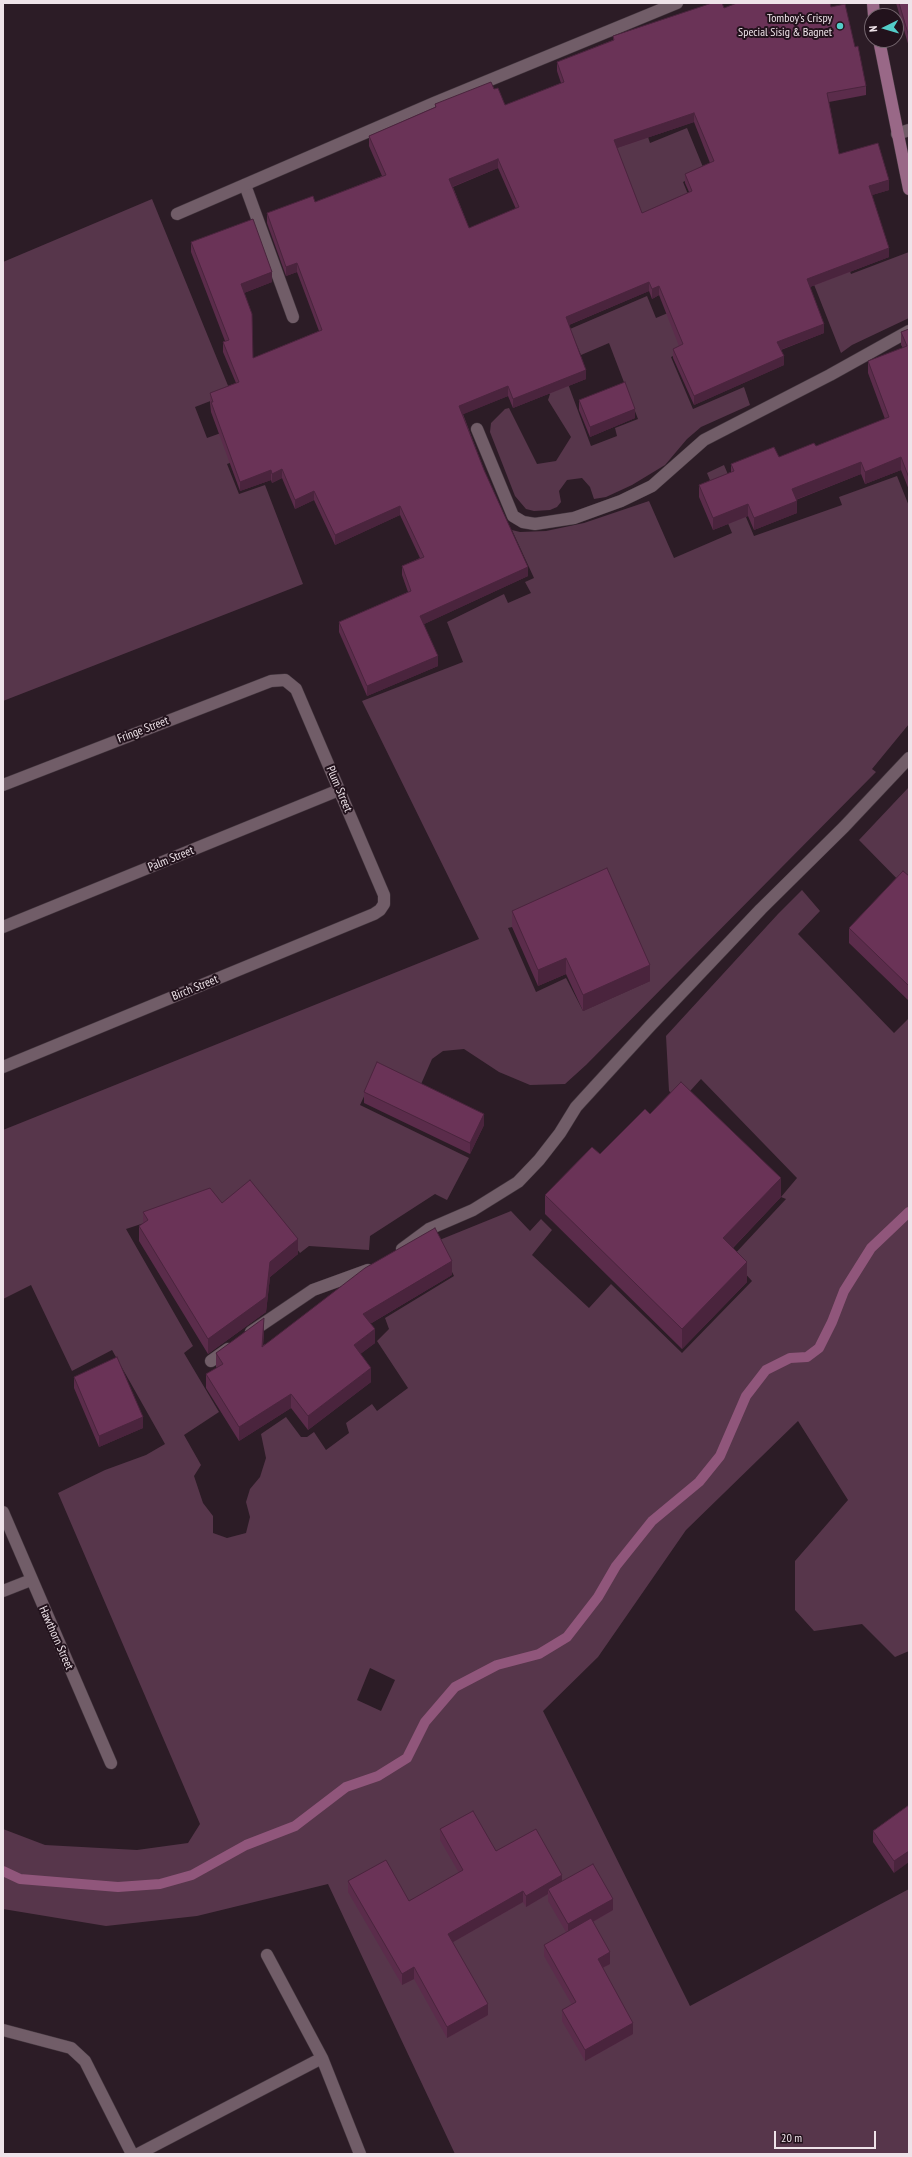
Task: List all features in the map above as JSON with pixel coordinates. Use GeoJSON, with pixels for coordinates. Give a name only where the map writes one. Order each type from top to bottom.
{"type":"FeatureCollection","features":[{"type":"Feature","properties":{"kind":"street"},"geometry":{"type":"LineString","coordinates":[[177,214],[434,103],[677,3]]}},
{"type":"Feature","properties":{"kind":"street"},"geometry":{"type":"LineString","coordinates":[[881,48],[909,189]]}},
{"type":"Feature","properties":{"kind":"street"},"geometry":{"type":"LineString","coordinates":[[897,134],[909,130]]}},
{"type":"Feature","properties":{"kind":"street"},"geometry":{"type":"LineString","coordinates":[[245,185],[293,317]]}},
{"type":"Feature","properties":{"kind":"street"},"geometry":{"type":"LineString","coordinates":[[477,429],[513,516],[523,522],[535,524],[574,518],[620,501],[652,486],[704,440],[830,375],[909,331]]}},
{"type":"Feature","properties":{"kind":"street","name":"Fringe Street"},"geometry":{"type":"LineString","coordinates":[[3,785],[271,681],[285,680]]}},
{"type":"Feature","properties":{"kind":"street","name":"Plum Street"},"geometry":{"type":"LineString","coordinates":[[285,680],[296,689],[382,887],[384,904]]}},
{"type":"Feature","properties":{"kind":"street"},"geometry":{"type":"LineString","coordinates":[[393,1255],[429,1229],[473,1210],[518,1182],[556,1138],[576,1107],[651,1025],[761,909],[844,827],[909,758]]}},
{"type":"Feature","properties":{"kind":"street","name":"Palm Street"},"geometry":{"type":"LineString","coordinates":[[3,927],[295,810],[339,790]]}},
{"type":"Feature","properties":{"kind":"street","name":"Birch Street"},"geometry":{"type":"LineString","coordinates":[[3,1067],[374,914],[384,904]]}},
{"type":"Feature","properties":{"kind":"street"},"geometry":{"type":"LineString","coordinates":[[211,1361],[312,1290],[359,1275],[381,1264]]}},
{"type":"Feature","properties":{"kind":"street","name":"Hawthorn Street"},"geometry":{"type":"LineString","coordinates":[[3,1512],[111,1763]]}},
{"type":"Feature","properties":{"kind":"street"},"geometry":{"type":"LineString","coordinates":[[3,1591],[31,1580]]}},
{"type":"Feature","properties":{"kind":"street"},"geometry":{"type":"LineString","coordinates":[[267,1955],[322,2058],[360,2154]]}},
{"type":"Feature","properties":{"kind":"street"},"geometry":{"type":"LineString","coordinates":[[3,2030],[71,2048],[85,2061],[132,2154]]}},
{"type":"Feature","properties":{"kind":"street"},"geometry":{"type":"LineString","coordinates":[[138,2154],[322,2058]]}},
{"type":"Feature","properties":{"kind":"shaded area"},"geometry":{"type":"Polygon","coordinates":[[[687,128],[705,172],[683,182],[690,199],[640,216],[616,148],[648,137],[650,143],[687,128]]]}},
{"type":"Feature","properties":{"kind":"shaded area"},"geometry":{"type":"Polygon","coordinates":[[[152,199],[231,393],[195,407],[207,438],[243,425],[254,454],[227,464],[239,494],[265,485],[303,584],[3,701],[3,262],[152,199]]]}},
{"type":"Feature","properties":{"kind":"shaded area"},"geometry":{"type":"Polygon","coordinates":[[[837,238],[851,274],[909,252],[909,318],[852,345],[841,353],[796,239],[837,238]]]}},
{"type":"Feature","properties":{"kind":"shaded area"},"geometry":{"type":"Polygon","coordinates":[[[647,296],[656,318],[682,307],[702,343],[671,357],[693,409],[744,387],[750,405],[701,427],[687,439],[665,465],[632,485],[606,497],[594,499],[590,487],[582,478],[567,480],[559,491],[561,502],[557,507],[550,510],[534,511],[526,509],[515,496],[490,432],[491,423],[505,409],[509,408],[537,464],[556,461],[571,437],[548,400],[550,394],[537,376],[564,373],[591,446],[617,436],[615,428],[638,419],[609,343],[581,355],[570,329],[647,296]]]}},
{"type":"Feature","properties":{"kind":"shaded area"},"geometry":{"type":"Polygon","coordinates":[[[724,465],[754,536],[842,505],[839,497],[897,476],[909,506],[909,724],[872,769],[876,772],[586,1065],[565,1084],[530,1085],[499,1072],[464,1049],[443,1051],[432,1059],[418,1091],[376,1071],[360,1105],[469,1158],[447,1200],[435,1194],[370,1236],[369,1250],[309,1246],[300,1253],[250,1189],[220,1212],[211,1201],[126,1229],[193,1346],[184,1353],[219,1412],[184,1435],[201,1465],[194,1476],[203,1503],[213,1516],[213,1533],[227,1538],[246,1533],[250,1517],[246,1502],[250,1489],[260,1477],[266,1458],[261,1434],[286,1417],[301,1437],[307,1437],[314,1432],[326,1450],[349,1433],[346,1423],[372,1404],[377,1411],[408,1388],[377,1341],[389,1329],[385,1318],[454,1276],[437,1241],[511,1211],[530,1231],[541,1219],[552,1230],[532,1255],[589,1308],[611,1284],[682,1353],[752,1281],[731,1258],[786,1199],[781,1197],[797,1178],[701,1079],[681,1101],[669,1091],[666,1036],[778,914],[802,890],[820,911],[798,934],[894,1033],[909,1018],[909,1651],[895,1657],[862,1624],[814,1631],[795,1610],[795,1561],[848,1500],[798,1421],[686,1530],[598,1657],[543,1711],[690,2006],[909,1889],[909,2154],[455,2154],[328,1884],[197,1916],[106,1926],[3,1909],[3,1829],[45,1845],[137,1850],[188,1843],[200,1824],[58,1493],[105,1470],[146,1455],[165,1444],[112,1350],[72,1371],[31,1285],[3,1299],[3,1130],[479,939],[362,701],[463,662],[447,622],[504,594],[508,603],[531,593],[525,582],[534,578],[512,530],[520,532],[546,531],[584,523],[649,501],[674,558],[732,533],[707,473],[724,465]],[[512,927],[508,928],[536,992],[566,978],[583,1011],[650,981],[512,927]],[[370,1668],[357,1700],[381,1711],[395,1680],[370,1668]]]}},
{"type":"Feature","properties":{"kind":"shaded area"},"geometry":{"type":"Polygon","coordinates":[[[909,787],[909,891],[859,840],[909,787]]]}},
{"type":"Feature","properties":{"kind":"building"},"geometry":{"type":"Polygon","coordinates":[[[712,3],[722,3],[724,8],[737,3],[830,3],[831,7],[845,4],[855,47],[858,46],[866,86],[827,93],[839,154],[878,143],[889,180],[869,186],[889,248],[807,279],[824,324],[777,342],[784,356],[694,396],[673,349],[683,344],[659,286],[652,289],[649,282],[566,317],[586,370],[513,399],[508,386],[459,406],[484,470],[528,567],[420,616],[438,656],[367,686],[339,622],[411,591],[402,566],[424,557],[400,506],[335,535],[314,491],[295,500],[282,469],[272,474],[271,470],[240,482],[211,402],[213,402],[210,393],[239,382],[223,342],[229,340],[191,242],[253,219],[272,272],[241,284],[252,314],[253,358],[322,330],[297,263],[286,267],[267,213],[313,196],[315,202],[386,175],[369,136],[436,107],[435,104],[491,82],[494,89],[498,88],[505,105],[564,82],[557,62],[614,40],[613,36],[712,3]],[[694,113],[614,140],[642,213],[692,191],[685,174],[714,161],[694,113]],[[498,159],[449,179],[469,228],[519,207],[498,159]]]}},
{"type":"Feature","properties":{"kind":"building"},"geometry":{"type":"Polygon","coordinates":[[[899,3],[909,3],[909,37],[904,20],[904,8],[900,8],[899,3]]]}},
{"type":"Feature","properties":{"kind":"building"},"geometry":{"type":"Polygon","coordinates":[[[909,329],[909,478],[901,457],[865,472],[861,462],[792,489],[797,501],[754,518],[748,504],[713,518],[699,485],[734,471],[731,464],[774,447],[779,457],[814,443],[816,446],[889,417],[868,361],[907,346],[901,332],[909,329]]]}},
{"type":"Feature","properties":{"kind":"building"},"geometry":{"type":"Polygon","coordinates":[[[625,382],[635,409],[590,427],[579,400],[625,382]]]}},
{"type":"Feature","properties":{"kind":"building"},"geometry":{"type":"Polygon","coordinates":[[[607,868],[650,965],[583,995],[566,958],[538,970],[512,911],[607,868]]]}},
{"type":"Feature","properties":{"kind":"building"},"geometry":{"type":"Polygon","coordinates":[[[903,871],[909,876],[909,986],[849,928],[903,871]]]}},
{"type":"Feature","properties":{"kind":"building"},"geometry":{"type":"Polygon","coordinates":[[[377,1062],[484,1114],[470,1143],[364,1092],[377,1062]]]}},
{"type":"Feature","properties":{"kind":"building"},"geometry":{"type":"Polygon","coordinates":[[[681,1082],[781,1178],[723,1238],[747,1262],[682,1329],[545,1195],[592,1147],[600,1154],[645,1109],[650,1114],[681,1082]]]}},
{"type":"Feature","properties":{"kind":"building"},"geometry":{"type":"Polygon","coordinates":[[[250,1180],[298,1239],[270,1262],[266,1297],[208,1339],[139,1226],[148,1220],[143,1212],[210,1188],[222,1203],[250,1180]]]}},
{"type":"Feature","properties":{"kind":"building"},"geometry":{"type":"Polygon","coordinates":[[[435,1228],[452,1261],[363,1314],[375,1329],[354,1345],[371,1368],[308,1416],[291,1394],[239,1427],[206,1374],[223,1364],[216,1353],[264,1318],[262,1347],[365,1268],[435,1228]]]}},
{"type":"Feature","properties":{"kind":"building"},"geometry":{"type":"Polygon","coordinates":[[[117,1357],[143,1417],[99,1436],[74,1377],[117,1357]]]}},
{"type":"Feature","properties":{"kind":"building"},"geometry":{"type":"Polygon","coordinates":[[[909,1805],[909,1851],[894,1861],[873,1831],[909,1805]]]}},
{"type":"Feature","properties":{"kind":"building"},"geometry":{"type":"Polygon","coordinates":[[[473,1811],[496,1851],[536,1829],[562,1875],[526,1896],[523,1891],[448,1934],[488,2004],[447,2027],[414,1967],[402,1974],[348,1881],[386,1860],[409,1901],[463,1870],[440,1829],[473,1811]]]}},
{"type":"Feature","properties":{"kind":"building"},"geometry":{"type":"Polygon","coordinates":[[[593,1864],[613,1899],[568,1924],[548,1889],[593,1864]]]}},
{"type":"Feature","properties":{"kind":"building"},"geometry":{"type":"Polygon","coordinates":[[[591,1918],[610,1952],[598,1959],[633,2023],[585,2050],[562,2010],[576,2002],[544,1945],[591,1918]]]}},
{"type":"Feature","properties":{"kind":"waterway"},"geometry":{"type":"LineString","coordinates":[[3,1871],[20,1879],[118,1887],[160,1884],[192,1875],[246,1845],[295,1826],[346,1787],[378,1776],[407,1758],[425,1722],[455,1687],[497,1665],[539,1654],[567,1637],[598,1597],[616,1566],[652,1521],[699,1482],[720,1456],[746,1396],[766,1370],[790,1358],[807,1357],[819,1348],[832,1322],[844,1291],[871,1248],[909,1212]]}},
{"type":"Feature","properties":{"kind":"place","name":"Tomboy's Crispy Special Sisig & Bagnet"},"geometry":{"type":"Point","coordinates":[840,26]}}]}
